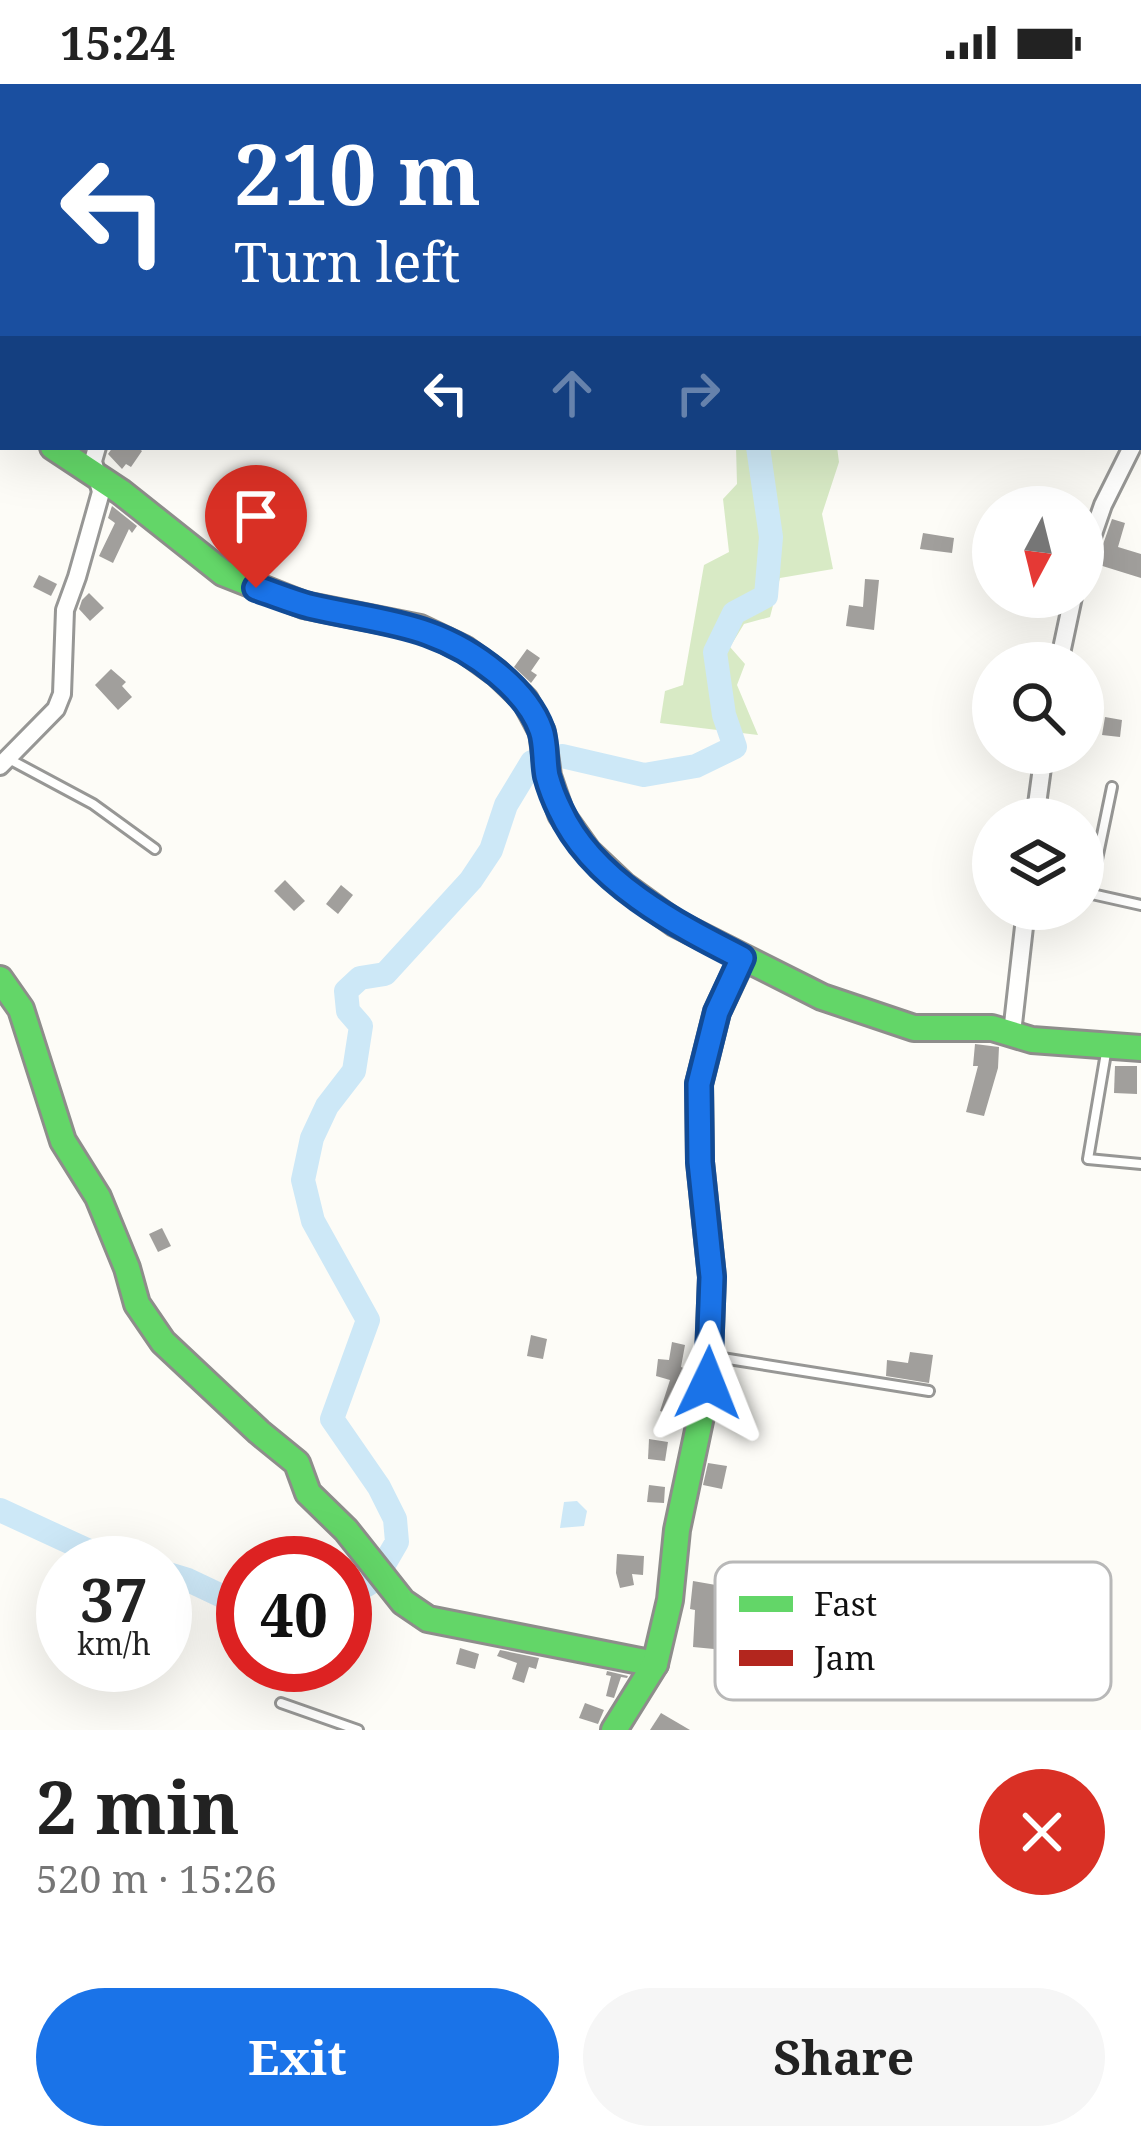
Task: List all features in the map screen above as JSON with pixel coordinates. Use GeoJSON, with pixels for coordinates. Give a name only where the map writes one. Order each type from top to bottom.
{"type":"FeatureCollection","features":[{"type":"Feature","properties":{"kind":"street"},"geometry":{"type":"LineString","coordinates":[[58,450],[223,573],[304,605],[420,628],[464,649],[497,673],[525,700],[542,732],[548,776],[562,814],[589,852],[624,886],[675,923],[823,997],[914,1028],[967,1026],[1031,1040],[1141,1048]]}},
{"type":"Feature","properties":{"kind":"street"},"geometry":{"type":"LineString","coordinates":[[4,762],[56,710],[62,694],[64,610],[101,492],[92,461],[96,450]]}},
{"type":"Feature","properties":{"kind":"street"},"geometry":{"type":"LineString","coordinates":[[1104,503],[1130,450]]}},
{"type":"Feature","properties":{"kind":"street"},"geometry":{"type":"LineString","coordinates":[[1012,1033],[1024,930]]}},
{"type":"Feature","properties":{"kind":"street"},"geometry":{"type":"LineString","coordinates":[[614,1730],[655,1664],[708,1383],[712,1277],[700,1162],[699,1084],[717,1012],[742,958]]}},
{"type":"Feature","properties":{"kind":"street"},"geometry":{"type":"LineString","coordinates":[[0,979],[21,1009],[63,1141],[98,1197],[137,1304],[163,1342],[297,1462],[308,1493],[346,1530],[403,1601],[428,1619],[655,1664]]}},
{"type":"Feature","properties":{"kind":"lane"},"geometry":{"type":"LineString","coordinates":[[4,762],[93,804],[155,849]]}},
{"type":"Feature","properties":{"kind":"lane"},"geometry":{"type":"LineString","coordinates":[[1104,819],[1112,787]]}},
{"type":"Feature","properties":{"kind":"lane"},"geometry":{"type":"LineString","coordinates":[[1104,896],[1141,904]]}},
{"type":"Feature","properties":{"kind":"lane"},"geometry":{"type":"LineString","coordinates":[[1108,1046],[1088,1159],[1141,1164]]}},
{"type":"Feature","properties":{"kind":"lane"},"geometry":{"type":"LineString","coordinates":[[709,1356],[928,1391]]}},
{"type":"Feature","properties":{"kind":"lane"},"geometry":{"type":"LineString","coordinates":[[280,1703],[358,1730]]}},
{"type":"Feature","properties":{"kind":"green space"},"geometry":{"type":"Polygon","coordinates":[[[736,450],[837,450],[839,462],[822,514],[833,569],[780,578],[770,617],[744,624],[730,647],[745,664],[737,685],[758,735],[660,723],[665,691],[683,685],[704,565],[729,552],[723,499],[737,484],[736,450]]]}},
{"type":"Feature","properties":{"kind":"water"},"geometry":{"type":"Polygon","coordinates":[[[577,1501],[587,1511],[584,1526],[560,1528],[564,1502],[577,1501]]]}},
{"type":"Feature","properties":{"kind":"building"},"geometry":{"type":"Polygon","coordinates":[[[111,450],[142,451],[131,467],[126,464],[122,469],[108,454],[111,450]]]}},
{"type":"Feature","properties":{"kind":"building"},"geometry":{"type":"Polygon","coordinates":[[[112,506],[137,526],[132,533],[129,529],[113,563],[99,556],[115,523],[108,518],[112,506]]]}},
{"type":"Feature","properties":{"kind":"building"},"geometry":{"type":"Polygon","coordinates":[[[1112,519],[1125,523],[1118,547],[1141,554],[1141,578],[1104,566],[1104,542],[1112,519]]]}},
{"type":"Feature","properties":{"kind":"building"},"geometry":{"type":"Polygon","coordinates":[[[923,533],[954,538],[952,553],[920,549],[923,533]]]}},
{"type":"Feature","properties":{"kind":"building"},"geometry":{"type":"Polygon","coordinates":[[[39,575],[57,584],[51,596],[33,587],[39,575]]]}},
{"type":"Feature","properties":{"kind":"building"},"geometry":{"type":"Polygon","coordinates":[[[865,579],[879,580],[874,630],[846,626],[849,605],[863,607],[865,579]]]}},
{"type":"Feature","properties":{"kind":"building"},"geometry":{"type":"Polygon","coordinates":[[[89,593],[104,608],[90,621],[79,609],[89,593]]]}},
{"type":"Feature","properties":{"kind":"building"},"geometry":{"type":"Polygon","coordinates":[[[527,649],[540,658],[531,671],[537,675],[531,683],[514,667],[527,649]]]}},
{"type":"Feature","properties":{"kind":"building"},"geometry":{"type":"Polygon","coordinates":[[[111,669],[126,682],[122,686],[132,697],[118,710],[95,685],[111,669]]]}},
{"type":"Feature","properties":{"kind":"building"},"geometry":{"type":"Polygon","coordinates":[[[1105,717],[1122,720],[1120,737],[1104,735],[1105,717]]]}},
{"type":"Feature","properties":{"kind":"building"},"geometry":{"type":"Polygon","coordinates":[[[285,880],[305,901],[294,911],[274,891],[285,880]]]}},
{"type":"Feature","properties":{"kind":"building"},"geometry":{"type":"Polygon","coordinates":[[[341,885],[353,895],[338,914],[326,904],[341,885]]]}},
{"type":"Feature","properties":{"kind":"building"},"geometry":{"type":"Polygon","coordinates":[[[975,1044],[999,1047],[984,1116],[966,1112],[978,1066],[973,1066],[975,1044]]]}},
{"type":"Feature","properties":{"kind":"building"},"geometry":{"type":"Polygon","coordinates":[[[1115,1066],[1137,1066],[1137,1094],[1114,1093],[1115,1066]]]}},
{"type":"Feature","properties":{"kind":"building"},"geometry":{"type":"Polygon","coordinates":[[[162,1228],[171,1246],[158,1252],[149,1234],[162,1228]]]}},
{"type":"Feature","properties":{"kind":"building"},"geometry":{"type":"Polygon","coordinates":[[[531,1335],[547,1339],[543,1359],[527,1356],[531,1335]]]}},
{"type":"Feature","properties":{"kind":"building"},"geometry":{"type":"Polygon","coordinates":[[[672,1342],[685,1345],[681,1367],[690,1370],[675,1416],[660,1411],[670,1380],[656,1376],[658,1359],[669,1360],[672,1342]]]}},
{"type":"Feature","properties":{"kind":"building"},"geometry":{"type":"Polygon","coordinates":[[[910,1352],[933,1355],[929,1383],[886,1376],[887,1360],[908,1363],[910,1352]]]}},
{"type":"Feature","properties":{"kind":"building"},"geometry":{"type":"Polygon","coordinates":[[[649,1439],[668,1442],[665,1461],[648,1459],[649,1439]]]}},
{"type":"Feature","properties":{"kind":"building"},"geometry":{"type":"Polygon","coordinates":[[[708,1463],[727,1466],[722,1489],[703,1485],[708,1463]]]}},
{"type":"Feature","properties":{"kind":"building"},"geometry":{"type":"Polygon","coordinates":[[[649,1485],[665,1487],[664,1503],[647,1502],[649,1485]]]}},
{"type":"Feature","properties":{"kind":"building"},"geometry":{"type":"Polygon","coordinates":[[[617,1554],[644,1556],[643,1575],[632,1574],[634,1585],[620,1588],[617,1554]]]}},
{"type":"Feature","properties":{"kind":"building"},"geometry":{"type":"Polygon","coordinates":[[[693,1581],[715,1585],[714,1649],[693,1647],[695,1610],[690,1609],[693,1581]]]}},
{"type":"Feature","properties":{"kind":"building"},"geometry":{"type":"Polygon","coordinates":[[[460,1648],[479,1654],[475,1669],[456,1664],[460,1648]]]}},
{"type":"Feature","properties":{"kind":"building"},"geometry":{"type":"Polygon","coordinates":[[[500,1650],[539,1658],[536,1669],[529,1667],[524,1683],[512,1679],[517,1663],[497,1656],[500,1650]]]}},
{"type":"Feature","properties":{"kind":"building"},"geometry":{"type":"Polygon","coordinates":[[[607,1671],[628,1676],[621,1677],[614,1698],[606,1696],[611,1676],[607,1671]]]}},
{"type":"Feature","properties":{"kind":"building"},"geometry":{"type":"Polygon","coordinates":[[[585,1703],[604,1710],[598,1724],[579,1718],[585,1703]]]}},
{"type":"Feature","properties":{"kind":"building"},"geometry":{"type":"Polygon","coordinates":[[[661,1713],[690,1730],[650,1730],[661,1713]]]}},
{"type":"Feature","properties":{"kind":"waterway"},"geometry":{"type":"LineString","coordinates":[[372,1582],[397,1542],[395,1519],[332,1419],[368,1320],[313,1221],[303,1180],[312,1138],[327,1106],[354,1071],[361,1026],[348,1011],[346,991],[360,978],[385,974],[471,880],[491,850],[506,805],[532,762],[562,756],[644,775],[696,766],[735,747],[724,715],[715,652],[734,613],[766,596],[771,537],[758,450]]}},
{"type":"Feature","properties":{"kind":"waterway"},"geometry":{"type":"LineString","coordinates":[[0,1510],[56,1536]]}},
{"type":"Feature","properties":{"kind":"waterway"},"geometry":{"type":"LineString","coordinates":[[192,1582],[216,1593]]}},
{"type":"Feature","properties":{"kind":"traffic: fast"},"geometry":{"type":"LineString","coordinates":[[58,450],[121,492],[223,573],[304,605],[420,628],[464,649],[497,673],[525,700],[542,732],[548,776],[561,814],[588,852],[675,923],[822,997],[914,1028],[992,1028],[1032,1040],[1141,1048]]}},
{"type":"Feature","properties":{"kind":"traffic: fast"},"geometry":{"type":"LineString","coordinates":[[614,1730],[655,1664],[708,1383],[712,1277],[700,1162],[699,1084],[717,1012],[742,959]]}},
{"type":"Feature","properties":{"kind":"traffic: fast"},"geometry":{"type":"LineString","coordinates":[[0,979],[21,1009],[63,1141],[98,1197],[137,1304],[163,1342],[297,1463],[308,1493],[346,1530],[403,1602],[428,1619],[655,1664]]}},
{"type":"Feature","properties":{"kind":"route"},"geometry":{"type":"LineString","coordinates":[[256,588],[304,605],[420,628],[464,649],[497,673],[525,700],[542,732],[548,776],[562,814],[589,852],[624,886],[675,923],[742,958],[717,1012],[699,1084],[700,1162],[712,1277],[708,1383]]}}]}
